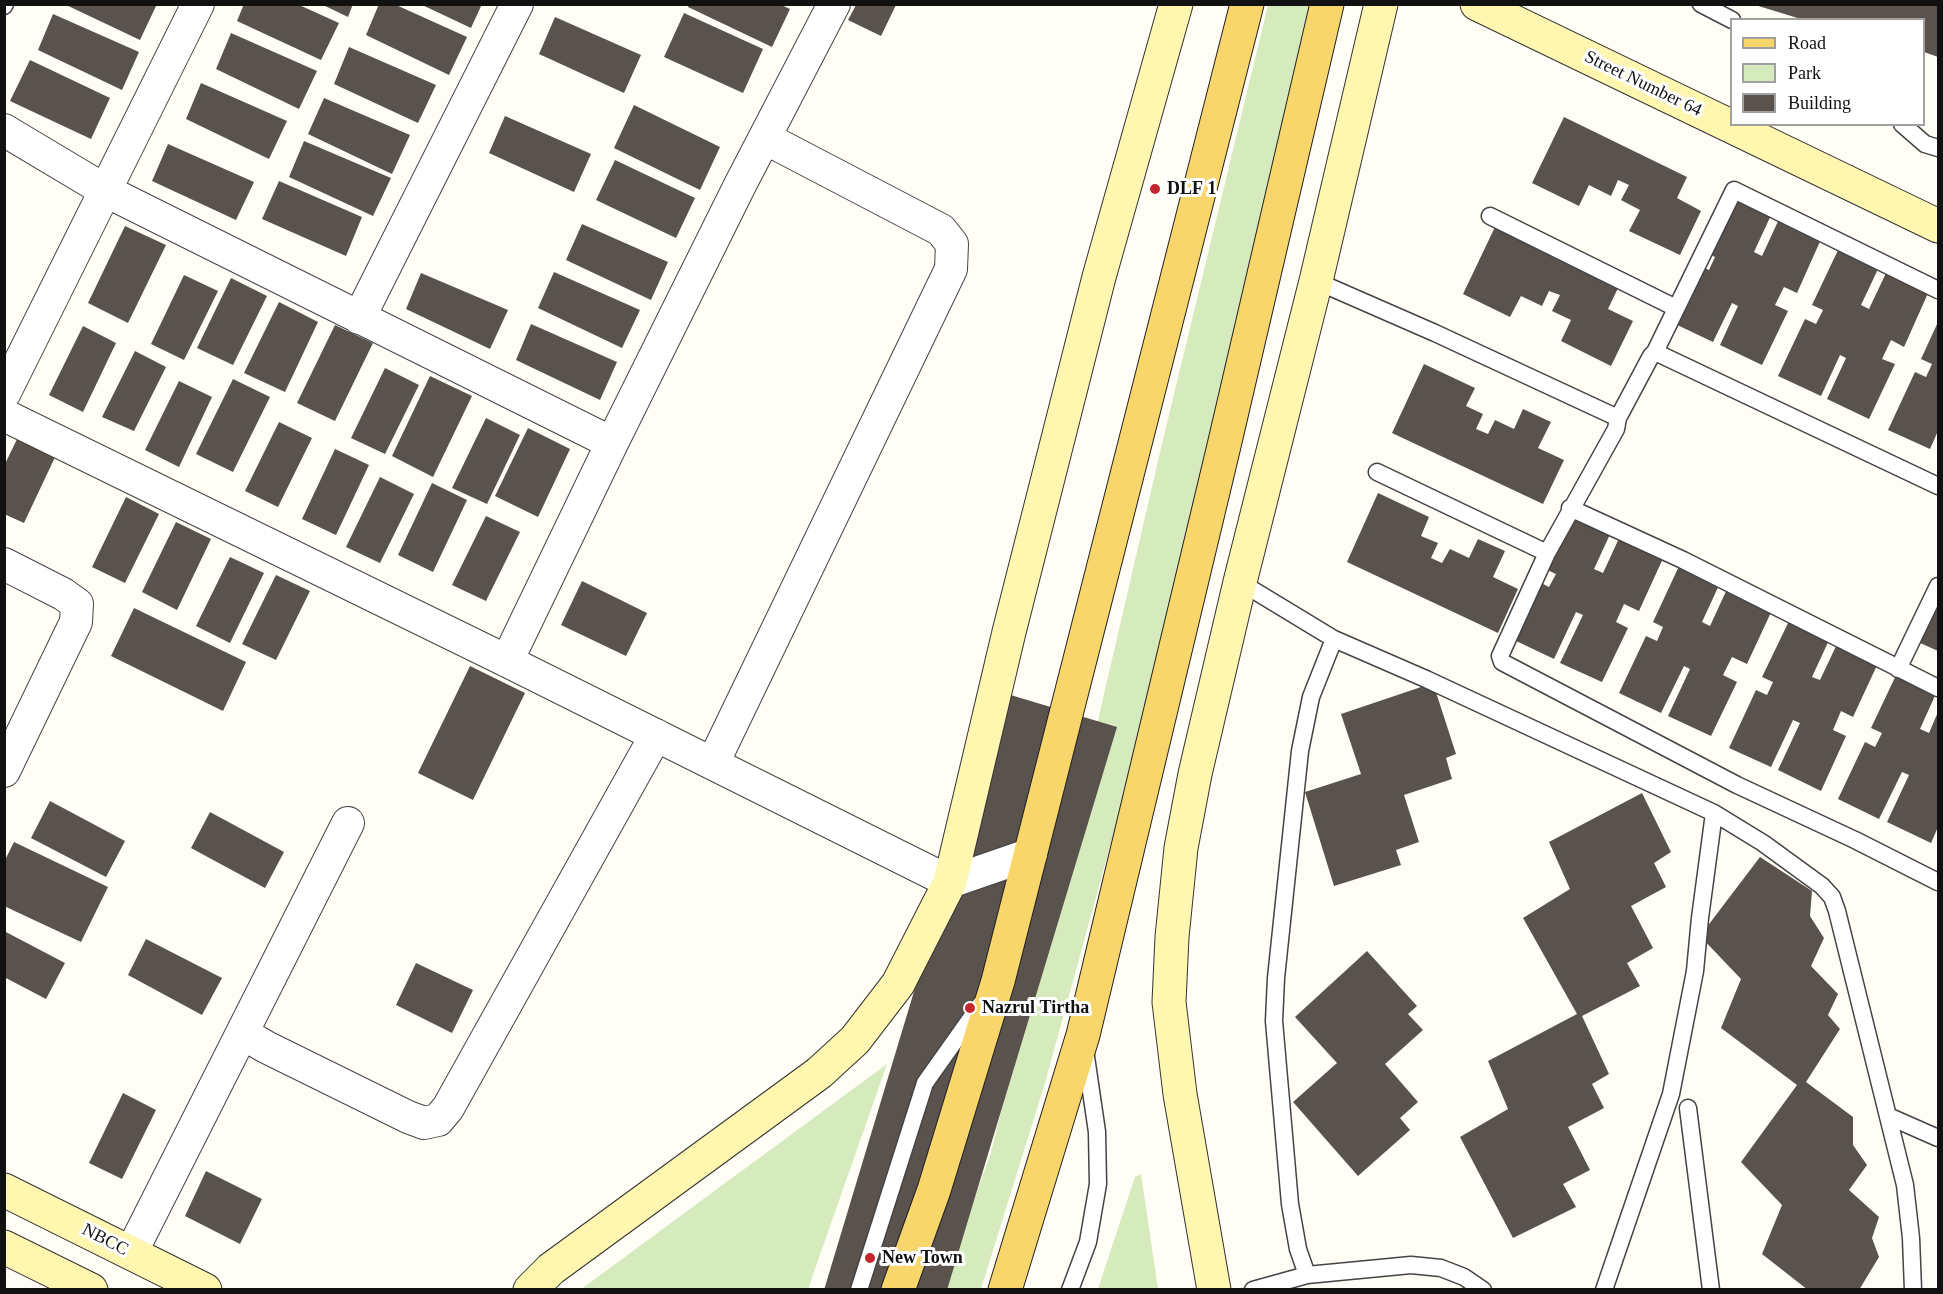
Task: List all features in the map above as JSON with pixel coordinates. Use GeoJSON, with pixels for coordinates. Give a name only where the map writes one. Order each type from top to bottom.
{"type":"FeatureCollection","features":[{"type":"Feature","properties":{"kind":"main road"},"geometry":{"type":"LineString","coordinates":[[898,1290],[934,1190],[998,981],[1247,4]]}},
{"type":"Feature","properties":{"kind":"main road"},"geometry":{"type":"LineString","coordinates":[[1005,1290],[1083,1035],[1327,4]]}},
{"type":"Feature","properties":{"kind":"street"},"geometry":{"type":"LineString","coordinates":[[4,394],[198,4]]}},
{"type":"Feature","properties":{"kind":"street"},"geometry":{"type":"LineString","coordinates":[[359,318],[517,4]]}},
{"type":"Feature","properties":{"kind":"street"},"geometry":{"type":"LineString","coordinates":[[507,661],[612,443],[834,4]]}},
{"type":"Feature","properties":{"kind":"street"},"geometry":{"type":"LineString","coordinates":[[530,1290],[551,1269],[819,1073],[855,1040],[898,984],[950,882],[1009,632],[1099,277],[1176,4]]}},
{"type":"Feature","properties":{"kind":"street"},"geometry":{"type":"LineString","coordinates":[[1214,1290],[1180,1094],[1169,1002],[1172,937],[1181,848],[1195,774],[1240,582],[1316,281],[1381,4]]}},
{"type":"Feature","properties":{"kind":"street","name":"Street Number 64"},"geometry":{"type":"LineString","coordinates":[[1477,4],[1730,126]]}},
{"type":"Feature","properties":{"kind":"street","name":"Street Number 64"},"geometry":{"type":"LineString","coordinates":[[1730,126],[1938,226]]}},
{"type":"Feature","properties":{"kind":"street"},"geometry":{"type":"LineString","coordinates":[[4,130],[106,191],[612,443]]}},
{"type":"Feature","properties":{"kind":"street"},"geometry":{"type":"LineString","coordinates":[[713,763],[951,269],[952,244],[941,230],[765,138]]}},
{"type":"Feature","properties":{"kind":"street"},"geometry":{"type":"LineString","coordinates":[[4,415],[507,661],[950,882],[1031,854]]}},
{"type":"Feature","properties":{"kind":"street"},"geometry":{"type":"LineString","coordinates":[[4,564],[63,594],[77,604],[76,622],[4,771]]}},
{"type":"Feature","properties":{"kind":"street"},"geometry":{"type":"LineString","coordinates":[[242,1033],[408,1117],[424,1123],[438,1120],[448,1108],[656,735]]}},
{"type":"Feature","properties":{"kind":"street"},"geometry":{"type":"LineString","coordinates":[[131,1253],[348,823]]}},
{"type":"Feature","properties":{"kind":"street","name":"NBCC"},"geometry":{"type":"LineString","coordinates":[[4,1190],[205,1290]]}},
{"type":"Feature","properties":{"kind":"street"},"geometry":{"type":"LineString","coordinates":[[4,1248],[91,1290]]}},
{"type":"Feature","properties":{"kind":"lane"},"geometry":{"type":"LineString","coordinates":[[1701,4],[1730,19]]}},
{"type":"Feature","properties":{"kind":"lane"},"geometry":{"type":"LineString","coordinates":[[1904,126],[1925,144],[1938,148]]}},
{"type":"Feature","properties":{"kind":"lane"},"geometry":{"type":"LineString","coordinates":[[1938,290],[1732,190],[1676,308],[1618,418],[1616,429],[1547,553],[1500,657],[1502,662],[1737,785],[1938,882]]}},
{"type":"Feature","properties":{"kind":"lane"},"geometry":{"type":"LineString","coordinates":[[1490,216],[1676,308]]}},
{"type":"Feature","properties":{"kind":"lane"},"geometry":{"type":"LineString","coordinates":[[1316,281],[1435,333],[1618,418]]}},
{"type":"Feature","properties":{"kind":"lane"},"geometry":{"type":"LineString","coordinates":[[1654,352],[1938,486]]}},
{"type":"Feature","properties":{"kind":"lane"},"geometry":{"type":"LineString","coordinates":[[1377,472],[1547,553]]}},
{"type":"Feature","properties":{"kind":"lane"},"geometry":{"type":"LineString","coordinates":[[1570,508],[1694,565],[1938,688]]}},
{"type":"Feature","properties":{"kind":"lane"},"geometry":{"type":"LineString","coordinates":[[1240,582],[1334,639],[1426,679],[1714,813],[1763,843],[1822,886],[1832,897],[1905,1185],[1911,1238],[1913,1290]]}},
{"type":"Feature","properties":{"kind":"lane"},"geometry":{"type":"LineString","coordinates":[[1898,669],[1938,586]]}},
{"type":"Feature","properties":{"kind":"lane"},"geometry":{"type":"LineString","coordinates":[[1306,1275],[1298,1249],[1290,1204],[1274,1021],[1276,978],[1300,751],[1311,697],[1334,639]]}},
{"type":"Feature","properties":{"kind":"lane"},"geometry":{"type":"LineString","coordinates":[[1604,1290],[1671,1094],[1695,971],[1714,813]]}},
{"type":"Feature","properties":{"kind":"lane"},"geometry":{"type":"LineString","coordinates":[[859,1290],[925,1083],[998,981]]}},
{"type":"Feature","properties":{"kind":"lane"},"geometry":{"type":"LineString","coordinates":[[1070,1290],[1088,1242],[1098,1184],[1097,1132],[1083,1035]]}},
{"type":"Feature","properties":{"kind":"lane"},"geometry":{"type":"LineString","coordinates":[[1688,1108],[1711,1290]]}},
{"type":"Feature","properties":{"kind":"lane"},"geometry":{"type":"LineString","coordinates":[[1888,1116],[1938,1138]]}},
{"type":"Feature","properties":{"kind":"lane"},"geometry":{"type":"LineString","coordinates":[[1253,1290],[1306,1275],[1411,1265],[1441,1268],[1464,1277],[1483,1290]]}},
{"type":"Feature","properties":{"kind":"green space"},"geometry":{"type":"Polygon","coordinates":[[[1268,5],[1311,5],[1124,795],[1045,1083],[981,1289],[943,1290],[991,1152],[1080,798],[1161,448],[1268,5]]]}},
{"type":"Feature","properties":{"kind":"green space"},"geometry":{"type":"Polygon","coordinates":[[[887,1064],[808,1289],[582,1289],[584,1287],[887,1064]]]}},
{"type":"Feature","properties":{"kind":"green space"},"geometry":{"type":"Polygon","coordinates":[[[1141,1174],[1158,1289],[1098,1289],[1135,1177],[1141,1174]]]}},
{"type":"Feature","properties":{"kind":"building"},"geometry":{"type":"Polygon","coordinates":[[[64,4],[157,4],[140,40],[64,4]]]}},
{"type":"Feature","properties":{"kind":"building"},"geometry":{"type":"Polygon","coordinates":[[[244,4],[297,4],[339,23],[321,60],[237,21],[244,4]]]}},
{"type":"Feature","properties":{"kind":"building"},"geometry":{"type":"Polygon","coordinates":[[[321,4],[353,4],[348,17],[321,4]]]}},
{"type":"Feature","properties":{"kind":"building"},"geometry":{"type":"Polygon","coordinates":[[[379,4],[394,4],[467,37],[449,75],[366,35],[379,4]]]}},
{"type":"Feature","properties":{"kind":"building"},"geometry":{"type":"Polygon","coordinates":[[[420,4],[482,4],[471,28],[420,4]]]}},
{"type":"Feature","properties":{"kind":"building"},"geometry":{"type":"Polygon","coordinates":[[[689,4],[779,4],[790,9],[772,47],[688,7],[689,4]]]}},
{"type":"Feature","properties":{"kind":"building"},"geometry":{"type":"Polygon","coordinates":[[[1752,4],[1938,4],[1938,57],[1925,52],[1925,18],[1798,18],[1752,4]]]}},
{"type":"Feature","properties":{"kind":"building"},"geometry":{"type":"Polygon","coordinates":[[[856,5],[896,5],[881,36],[848,20],[856,5]]]}},
{"type":"Feature","properties":{"kind":"building"},"geometry":{"type":"Polygon","coordinates":[[[684,13],[763,49],[743,93],[664,57],[684,13]]]}},
{"type":"Feature","properties":{"kind":"building"},"geometry":{"type":"Polygon","coordinates":[[[53,14],[139,52],[122,90],[38,50],[53,14]]]}},
{"type":"Feature","properties":{"kind":"building"},"geometry":{"type":"Polygon","coordinates":[[[555,17],[641,55],[624,93],[539,54],[555,17]]]}},
{"type":"Feature","properties":{"kind":"building"},"geometry":{"type":"Polygon","coordinates":[[[231,33],[317,71],[299,109],[216,69],[231,33]]]}},
{"type":"Feature","properties":{"kind":"building"},"geometry":{"type":"Polygon","coordinates":[[[349,47],[436,85],[418,123],[334,84],[349,47]]]}},
{"type":"Feature","properties":{"kind":"building"},"geometry":{"type":"Polygon","coordinates":[[[30,60],[110,98],[91,139],[10,101],[30,60]]]}},
{"type":"Feature","properties":{"kind":"building"},"geometry":{"type":"Polygon","coordinates":[[[201,83],[287,121],[269,159],[186,119],[201,83]]]}},
{"type":"Feature","properties":{"kind":"building"},"geometry":{"type":"Polygon","coordinates":[[[324,98],[410,135],[392,174],[308,134],[324,98]]]}},
{"type":"Feature","properties":{"kind":"building"},"geometry":{"type":"Polygon","coordinates":[[[634,105],[720,147],[700,190],[614,148],[634,105]]]}},
{"type":"Feature","properties":{"kind":"building"},"geometry":{"type":"Polygon","coordinates":[[[505,116],[591,154],[574,192],[489,153],[505,116]]]}},
{"type":"Feature","properties":{"kind":"building"},"geometry":{"type":"Polygon","coordinates":[[[1564,117],[1687,177],[1677,198],[1701,211],[1680,255],[1629,231],[1640,210],[1621,200],[1629,185],[1618,180],[1611,196],[1589,185],[1579,206],[1532,183],[1564,117]]]}},
{"type":"Feature","properties":{"kind":"building"},"geometry":{"type":"Polygon","coordinates":[[[304,141],[391,178],[373,216],[289,177],[304,141]]]}},
{"type":"Feature","properties":{"kind":"building"},"geometry":{"type":"Polygon","coordinates":[[[168,144],[254,182],[236,220],[152,181],[168,144]]]}},
{"type":"Feature","properties":{"kind":"building"},"geometry":{"type":"Polygon","coordinates":[[[615,160],[695,198],[676,238],[596,200],[615,160]]]}},
{"type":"Feature","properties":{"kind":"building"},"geometry":{"type":"Polygon","coordinates":[[[279,181],[362,217],[346,256],[262,219],[279,181]]]}},
{"type":"Feature","properties":{"kind":"building"},"geometry":{"type":"Polygon","coordinates":[[[1732,194],[1772,213],[1754,252],[1762,256],[1780,217],[1822,237],[1797,293],[1784,287],[1775,305],[1788,311],[1762,365],[1720,345],[1738,306],[1732,303],[1713,342],[1671,322],[1698,265],[1709,270],[1715,257],[1704,252],[1732,194]]]}},
{"type":"Feature","properties":{"kind":"building"},"geometry":{"type":"Polygon","coordinates":[[[582,224],[668,262],[651,300],[566,260],[582,224]]]}},
{"type":"Feature","properties":{"kind":"building"},"geometry":{"type":"Polygon","coordinates":[[[125,226],[166,245],[128,323],[88,303],[125,226]]]}},
{"type":"Feature","properties":{"kind":"building"},"geometry":{"type":"Polygon","coordinates":[[[1495,227],[1618,288],[1608,309],[1633,321],[1611,366],[1561,341],[1571,320],[1552,311],[1560,295],[1549,291],[1542,306],[1521,296],[1510,317],[1463,294],[1495,227]]]}},
{"type":"Feature","properties":{"kind":"building"},"geometry":{"type":"Polygon","coordinates":[[[1839,248],[1879,267],[1861,305],[1869,309],[1887,271],[1929,291],[1904,347],[1891,340],[1882,359],[1895,364],[1869,419],[1827,399],[1846,358],[1840,355],[1821,396],[1778,376],[1805,319],[1816,324],[1823,310],[1812,305],[1839,248]]]}},
{"type":"Feature","properties":{"kind":"building"},"geometry":{"type":"Polygon","coordinates":[[[554,272],[640,310],[622,348],[538,308],[554,272]]]}},
{"type":"Feature","properties":{"kind":"building"},"geometry":{"type":"Polygon","coordinates":[[[421,273],[508,310],[490,349],[406,309],[421,273]]]}},
{"type":"Feature","properties":{"kind":"building"},"geometry":{"type":"Polygon","coordinates":[[[184,275],[218,291],[184,360],[151,344],[184,275]]]}},
{"type":"Feature","properties":{"kind":"building"},"geometry":{"type":"Polygon","coordinates":[[[231,278],[267,296],[233,365],[197,348],[231,278]]]}},
{"type":"Feature","properties":{"kind":"building"},"geometry":{"type":"Polygon","coordinates":[[[279,302],[318,322],[285,392],[244,373],[279,302]]]}},
{"type":"Feature","properties":{"kind":"building"},"geometry":{"type":"Polygon","coordinates":[[[1938,322],[1938,431],[1930,449],[1888,430],[1915,372],[1926,377],[1932,364],[1921,359],[1938,322]]]}},
{"type":"Feature","properties":{"kind":"building"},"geometry":{"type":"Polygon","coordinates":[[[531,324],[617,362],[600,400],[516,360],[531,324]]]}},
{"type":"Feature","properties":{"kind":"building"},"geometry":{"type":"Polygon","coordinates":[[[335,325],[373,343],[335,421],[297,403],[335,325]]]}},
{"type":"Feature","properties":{"kind":"building"},"geometry":{"type":"Polygon","coordinates":[[[83,326],[116,343],[83,412],[49,395],[83,326]]]}},
{"type":"Feature","properties":{"kind":"building"},"geometry":{"type":"Polygon","coordinates":[[[135,351],[166,367],[134,431],[102,417],[135,351]]]}},
{"type":"Feature","properties":{"kind":"building"},"geometry":{"type":"Polygon","coordinates":[[[1424,364],[1475,388],[1466,406],[1483,414],[1476,429],[1488,434],[1495,420],[1514,429],[1523,409],[1551,422],[1538,448],[1564,460],[1543,504],[1392,433],[1424,364]]]}},
{"type":"Feature","properties":{"kind":"building"},"geometry":{"type":"Polygon","coordinates":[[[385,368],[419,385],[385,454],[351,438],[385,368]]]}},
{"type":"Feature","properties":{"kind":"building"},"geometry":{"type":"Polygon","coordinates":[[[430,376],[472,396],[433,477],[392,456],[430,376]]]}},
{"type":"Feature","properties":{"kind":"building"},"geometry":{"type":"Polygon","coordinates":[[[233,379],[270,397],[233,472],[196,454],[233,379]]]}},
{"type":"Feature","properties":{"kind":"building"},"geometry":{"type":"Polygon","coordinates":[[[179,381],[212,397],[179,467],[145,450],[179,381]]]}},
{"type":"Feature","properties":{"kind":"building"},"geometry":{"type":"Polygon","coordinates":[[[486,418],[520,435],[487,504],[452,488],[486,418]]]}},
{"type":"Feature","properties":{"kind":"building"},"geometry":{"type":"Polygon","coordinates":[[[279,422],[312,438],[278,507],[245,491],[279,422]]]}},
{"type":"Feature","properties":{"kind":"building"},"geometry":{"type":"Polygon","coordinates":[[[528,428],[570,449],[538,517],[495,496],[528,428]]]}},
{"type":"Feature","properties":{"kind":"building"},"geometry":{"type":"Polygon","coordinates":[[[18,437],[56,455],[24,523],[4,514],[4,466],[18,437]]]}},
{"type":"Feature","properties":{"kind":"building"},"geometry":{"type":"Polygon","coordinates":[[[335,449],[369,465],[336,535],[302,519],[335,449]]]}},
{"type":"Feature","properties":{"kind":"building"},"geometry":{"type":"Polygon","coordinates":[[[380,477],[414,494],[380,563],[346,547],[380,477]]]}},
{"type":"Feature","properties":{"kind":"building"},"geometry":{"type":"Polygon","coordinates":[[[432,483],[467,500],[433,572],[398,555],[432,483]]]}},
{"type":"Feature","properties":{"kind":"building"},"geometry":{"type":"Polygon","coordinates":[[[1378,493],[1429,517],[1421,536],[1438,543],[1431,558],[1442,563],[1450,549],[1469,558],[1478,539],[1505,551],[1493,577],[1518,589],[1498,633],[1347,562],[1378,493]]]}},
{"type":"Feature","properties":{"kind":"building"},"geometry":{"type":"Polygon","coordinates":[[[126,497],[159,514],[125,583],[92,567],[126,497]]]}},
{"type":"Feature","properties":{"kind":"building"},"geometry":{"type":"Polygon","coordinates":[[[1572,511],[1612,530],[1594,569],[1603,573],[1621,534],[1665,554],[1639,611],[1624,604],[1616,622],[1628,628],[1602,682],[1560,663],[1583,615],[1576,612],[1554,659],[1512,639],[1539,582],[1549,587],[1556,574],[1545,569],[1572,511]]]}},
{"type":"Feature","properties":{"kind":"building"},"geometry":{"type":"Polygon","coordinates":[[[486,516],[520,532],[486,601],[452,585],[486,516]]]}},
{"type":"Feature","properties":{"kind":"building"},"geometry":{"type":"Polygon","coordinates":[[[176,522],[211,539],[177,610],[142,592],[176,522]]]}},
{"type":"Feature","properties":{"kind":"building"},"geometry":{"type":"Polygon","coordinates":[[[230,557],[264,573],[230,643],[196,626],[230,557]]]}},
{"type":"Feature","properties":{"kind":"building"},"geometry":{"type":"Polygon","coordinates":[[[1680,564],[1720,583],[1702,622],[1710,626],[1728,587],[1773,608],[1747,664],[1732,657],[1723,675],[1737,682],[1711,736],[1668,716],[1690,669],[1684,666],[1661,713],[1619,693],[1646,636],[1657,641],[1663,627],[1653,622],[1680,564]]]}},
{"type":"Feature","properties":{"kind":"building"},"geometry":{"type":"Polygon","coordinates":[[[276,575],[310,591],[276,660],[242,644],[276,575]]]}},
{"type":"Feature","properties":{"kind":"building"},"geometry":{"type":"Polygon","coordinates":[[[582,581],[647,613],[626,656],[561,625],[582,581]]]}},
{"type":"Feature","properties":{"kind":"building"},"geometry":{"type":"Polygon","coordinates":[[[1938,599],[1938,651],[1918,642],[1938,599]]]}},
{"type":"Feature","properties":{"kind":"building"},"geometry":{"type":"Polygon","coordinates":[[[134,608],[246,662],[223,711],[111,656],[134,608]]]}},
{"type":"Feature","properties":{"kind":"building"},"geometry":{"type":"Polygon","coordinates":[[[1790,619],[1830,638],[1812,677],[1820,680],[1838,642],[1879,661],[1853,717],[1841,711],[1833,730],[1846,736],[1821,791],[1778,770],[1800,723],[1793,720],[1771,767],[1729,748],[1756,690],[1767,695],[1773,682],[1762,677],[1790,619]]]}},
{"type":"Feature","properties":{"kind":"building"},"geometry":{"type":"Polygon","coordinates":[[[470,666],[525,693],[473,800],[418,773],[470,666]]]}},
{"type":"Feature","properties":{"kind":"building"},"geometry":{"type":"Polygon","coordinates":[[[1898,671],[1938,689],[1920,729],[1929,733],[1938,712],[1938,827],[1931,843],[1887,822],[1909,775],[1902,772],[1879,819],[1838,799],[1865,742],[1875,747],[1882,733],[1871,728],[1898,671]]]}},
{"type":"Feature","properties":{"kind":"building"},"geometry":{"type":"Polygon","coordinates":[[[1433,683],[1456,754],[1446,758],[1452,779],[1404,795],[1419,842],[1396,850],[1401,865],[1334,886],[1305,792],[1361,774],[1341,714],[1433,683]]]}},
{"type":"Feature","properties":{"kind":"building","name":"Nazrul Tirtha"},"geometry":{"type":"Polygon","coordinates":[[[1004,693],[1117,727],[947,1290],[824,1290],[1004,693]]]}},
{"type":"Feature","properties":{"kind":"building"},"geometry":{"type":"Polygon","coordinates":[[[1642,793],[1671,852],[1654,863],[1666,887],[1631,906],[1653,948],[1627,963],[1640,986],[1582,1016],[1609,1074],[1592,1084],[1604,1108],[1568,1127],[1590,1170],[1563,1184],[1576,1207],[1513,1238],[1460,1137],[1508,1109],[1488,1061],[1577,1014],[1523,918],[1570,889],[1549,842],[1642,793]]]}},
{"type":"Feature","properties":{"kind":"building"},"geometry":{"type":"Polygon","coordinates":[[[50,801],[125,841],[106,877],[31,838],[50,801]]]}},
{"type":"Feature","properties":{"kind":"building"},"geometry":{"type":"Polygon","coordinates":[[[210,812],[284,852],[265,888],[191,848],[210,812]]]}},
{"type":"Feature","properties":{"kind":"building"},"geometry":{"type":"Polygon","coordinates":[[[14,842],[108,887],[81,942],[4,906],[4,862],[14,842]]]}},
{"type":"Feature","properties":{"kind":"building"},"geometry":{"type":"Polygon","coordinates":[[[1760,857],[1812,891],[1810,916],[1824,938],[1811,966],[1838,994],[1828,1015],[1840,1029],[1806,1082],[1853,1117],[1853,1145],[1867,1165],[1849,1190],[1879,1217],[1872,1238],[1879,1257],[1859,1290],[1808,1290],[1762,1254],[1782,1205],[1741,1162],[1797,1085],[1721,1028],[1741,979],[1700,936],[1760,857]]]}},
{"type":"Feature","properties":{"kind":"building"},"geometry":{"type":"Polygon","coordinates":[[[4,931],[65,963],[46,999],[4,977],[4,931]]]}},
{"type":"Feature","properties":{"kind":"building"},"geometry":{"type":"Polygon","coordinates":[[[146,939],[222,978],[202,1015],[128,975],[146,939]]]}},
{"type":"Feature","properties":{"kind":"building"},"geometry":{"type":"Polygon","coordinates":[[[1367,951],[1417,1006],[1408,1014],[1423,1030],[1385,1064],[1418,1102],[1400,1118],[1410,1130],[1358,1176],[1293,1102],[1337,1063],[1295,1017],[1367,951]]]}},
{"type":"Feature","properties":{"kind":"building"},"geometry":{"type":"Polygon","coordinates":[[[416,963],[473,990],[452,1033],[396,1005],[416,963]]]}},
{"type":"Feature","properties":{"kind":"building"},"geometry":{"type":"Polygon","coordinates":[[[123,1093],[156,1110],[122,1179],[89,1163],[123,1093]]]}},
{"type":"Feature","properties":{"kind":"building"},"geometry":{"type":"Polygon","coordinates":[[[206,1171],[262,1199],[240,1244],[185,1216],[206,1171]]]}},
{"type":"Feature","properties":{"kind":"place","name":"DLF 1"},"geometry":{"type":"Point","coordinates":[1155,189]}},
{"type":"Feature","properties":{"kind":"place","name":"Nazrul Tirtha"},"geometry":{"type":"Point","coordinates":[970,1008]}},
{"type":"Feature","properties":{"kind":"place","name":"New Town"},"geometry":{"type":"Point","coordinates":[870,1258]}}]}
